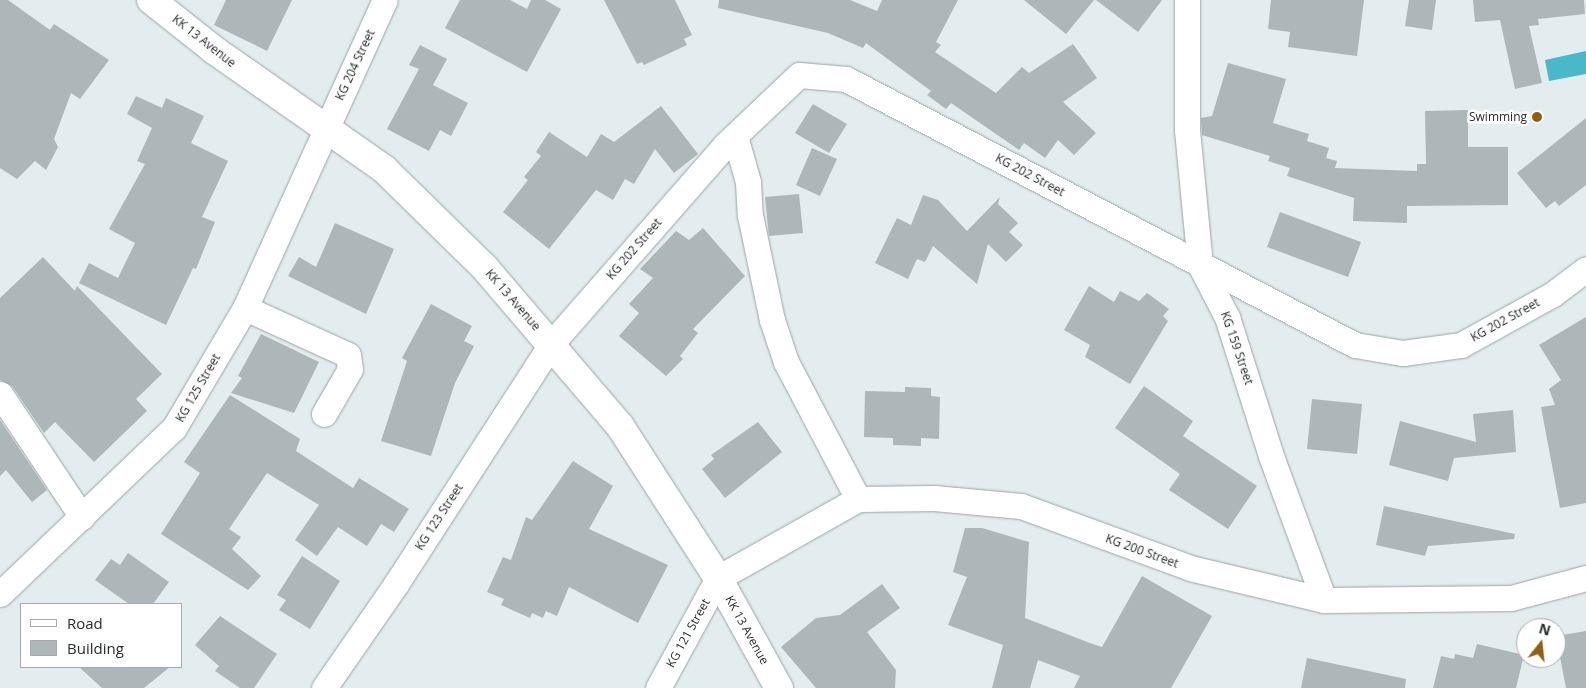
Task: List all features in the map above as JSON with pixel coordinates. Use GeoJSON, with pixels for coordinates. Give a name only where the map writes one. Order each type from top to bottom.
{"type":"FeatureCollection","features":[{"type":"Feature","properties":{"kind":"main road","name":"KK 13 Avenue"},"geometry":{"type":"LineString","coordinates":[[151,0],[325,130],[384,170],[485,268],[620,426],[718,578],[779,688]]}},
{"type":"Feature","properties":{"kind":"street","name":"KG 204 Street"},"geometry":{"type":"LineString","coordinates":[[325,130],[385,0]]}},
{"type":"Feature","properties":{"kind":"street","name":"KG 159 Street"},"geometry":{"type":"LineString","coordinates":[[1186,0],[1187,130],[1200,265],[1228,317],[1271,456],[1324,600]]}},
{"type":"Feature","properties":{"kind":"street","name":"KG 202 Street"},"geometry":{"type":"LineString","coordinates":[[551,344],[735,136],[799,75],[846,79],[1355,345],[1403,353],[1461,345],[1553,294],[1586,269]]}},
{"type":"Feature","properties":{"kind":"street","name":"KG 125 Street"},"geometry":{"type":"LineString","coordinates":[[0,594],[174,428],[245,308],[325,130]]}},
{"type":"Feature","properties":{"kind":"street"},"geometry":{"type":"LineString","coordinates":[[735,136],[748,182],[750,215],[772,320],[786,362],[858,499]]}},
{"type":"Feature","properties":{"kind":"street"},"geometry":{"type":"LineString","coordinates":[[245,308],[348,356],[350,369],[324,414]]}},
{"type":"Feature","properties":{"kind":"street","name":"KG 123 Street"},"geometry":{"type":"LineString","coordinates":[[324,688],[396,584],[551,344]]}},
{"type":"Feature","properties":{"kind":"street"},"geometry":{"type":"LineString","coordinates":[[0,394],[82,517]]}},
{"type":"Feature","properties":{"kind":"street","name":"KG 200 Street"},"geometry":{"type":"LineString","coordinates":[[718,578],[858,499],[934,498],[1021,506],[1190,568],[1324,600],[1511,598],[1586,578]]}},
{"type":"Feature","properties":{"kind":"street","name":"KG 121 Street"},"geometry":{"type":"LineString","coordinates":[[658,688],[718,578]]}},
{"type":"Feature","properties":{"kind":"water"},"geometry":{"type":"Polygon","coordinates":[[[1586,51],[1586,74],[1549,81],[1545,60],[1586,51]]]}},
{"type":"Feature","properties":{"kind":"building"},"geometry":{"type":"Polygon","coordinates":[[[0,0],[8,0],[50,30],[54,24],[109,60],[80,99],[71,93],[54,139],[58,147],[46,170],[35,161],[17,179],[0,168],[0,0]]]}},
{"type":"Feature","properties":{"kind":"building"},"geometry":{"type":"Polygon","coordinates":[[[226,0],[292,0],[267,51],[214,25],[226,0]]]}},
{"type":"Feature","properties":{"kind":"building"},"geometry":{"type":"Polygon","coordinates":[[[460,0],[510,0],[527,9],[531,0],[545,0],[561,9],[527,72],[445,28],[460,0]]]}},
{"type":"Feature","properties":{"kind":"building"},"geometry":{"type":"Polygon","coordinates":[[[604,0],[675,0],[692,35],[684,39],[687,45],[644,65],[642,62],[637,64],[604,0]]]}},
{"type":"Feature","properties":{"kind":"building"},"geometry":{"type":"Polygon","coordinates":[[[719,0],[850,0],[877,11],[882,0],[958,0],[936,42],[941,45],[935,52],[996,93],[1022,67],[1029,73],[1073,44],[1097,78],[1063,102],[1096,133],[1074,155],[1058,140],[1045,158],[1024,143],[1019,150],[951,103],[946,109],[927,95],[931,91],[866,43],[863,48],[828,33],[718,8],[719,0]]]}},
{"type":"Feature","properties":{"kind":"building"},"geometry":{"type":"Polygon","coordinates":[[[1024,0],[1094,0],[1066,34],[1024,0]]]}},
{"type":"Feature","properties":{"kind":"building"},"geometry":{"type":"Polygon","coordinates":[[[1096,0],[1162,0],[1138,32],[1096,0]]]}},
{"type":"Feature","properties":{"kind":"building"},"geometry":{"type":"Polygon","coordinates":[[[1271,0],[1364,0],[1357,56],[1288,47],[1290,32],[1268,29],[1271,0]]]}},
{"type":"Feature","properties":{"kind":"building"},"geometry":{"type":"Polygon","coordinates":[[[1409,0],[1436,0],[1432,30],[1405,26],[1409,0]]]}},
{"type":"Feature","properties":{"kind":"building"},"geometry":{"type":"Polygon","coordinates":[[[1473,0],[1584,0],[1585,14],[1538,19],[1539,25],[1529,26],[1542,83],[1515,89],[1500,20],[1475,22],[1473,0]]]}},
{"type":"Feature","properties":{"kind":"building"},"geometry":{"type":"Polygon","coordinates":[[[420,45],[447,59],[433,85],[468,103],[451,136],[440,130],[429,151],[387,129],[419,69],[409,65],[420,45]]]}},
{"type":"Feature","properties":{"kind":"building"},"geometry":{"type":"Polygon","coordinates":[[[1228,63],[1286,79],[1273,123],[1309,134],[1307,141],[1329,148],[1326,158],[1337,161],[1335,168],[1417,171],[1417,164],[1426,164],[1425,111],[1468,110],[1468,147],[1508,147],[1508,205],[1407,206],[1407,223],[1353,221],[1354,198],[1287,176],[1290,168],[1268,161],[1270,156],[1202,135],[1201,118],[1212,116],[1228,63]]]}},
{"type":"Feature","properties":{"kind":"building"},"geometry":{"type":"Polygon","coordinates":[[[136,96],[162,108],[166,98],[204,116],[191,143],[228,161],[202,217],[215,222],[196,269],[193,268],[166,325],[79,283],[89,263],[118,278],[135,243],[109,229],[145,164],[137,161],[152,128],[127,114],[136,96]]]}},
{"type":"Feature","properties":{"kind":"building"},"geometry":{"type":"Polygon","coordinates":[[[813,104],[847,124],[829,153],[795,133],[813,104]]]}},
{"type":"Feature","properties":{"kind":"building"},"geometry":{"type":"Polygon","coordinates":[[[661,106],[698,154],[674,173],[655,149],[634,184],[625,179],[613,200],[596,190],[549,249],[503,212],[528,180],[524,177],[541,156],[536,152],[549,132],[587,157],[601,134],[614,142],[661,106]]]}},
{"type":"Feature","properties":{"kind":"building"},"geometry":{"type":"Polygon","coordinates":[[[1586,118],[1586,185],[1559,206],[1555,201],[1546,208],[1517,173],[1586,118]]]}},
{"type":"Feature","properties":{"kind":"building"},"geometry":{"type":"Polygon","coordinates":[[[812,148],[837,159],[820,196],[796,185],[812,148]]]}},
{"type":"Feature","properties":{"kind":"building"},"geometry":{"type":"Polygon","coordinates":[[[799,194],[803,233],[769,236],[765,197],[799,194]]]}},
{"type":"Feature","properties":{"kind":"building"},"geometry":{"type":"Polygon","coordinates":[[[923,195],[938,200],[967,231],[1000,197],[998,204],[1018,223],[1009,232],[1023,245],[1006,262],[988,244],[977,284],[933,246],[925,262],[917,259],[908,279],[875,263],[897,218],[911,225],[923,195]]]}},
{"type":"Feature","properties":{"kind":"building"},"geometry":{"type":"Polygon","coordinates":[[[1280,212],[1361,242],[1348,277],[1267,247],[1280,212]]]}},
{"type":"Feature","properties":{"kind":"building"},"geometry":{"type":"Polygon","coordinates":[[[335,223],[394,249],[366,314],[288,276],[299,257],[316,267],[335,223]]]}},
{"type":"Feature","properties":{"kind":"building"},"geometry":{"type":"Polygon","coordinates":[[[703,228],[745,276],[693,329],[698,333],[680,356],[683,359],[666,376],[619,336],[639,313],[629,304],[653,278],[640,269],[676,231],[689,240],[703,228]]]}},
{"type":"Feature","properties":{"kind":"building"},"geometry":{"type":"Polygon","coordinates":[[[43,257],[75,291],[77,286],[162,374],[136,399],[147,411],[94,462],[55,422],[44,433],[12,386],[0,380],[0,298],[43,257]]]}},
{"type":"Feature","properties":{"kind":"building"},"geometry":{"type":"Polygon","coordinates":[[[1089,286],[1114,302],[1120,291],[1139,301],[1147,293],[1169,309],[1163,316],[1168,321],[1130,384],[1085,357],[1090,345],[1064,330],[1089,286]]]}},
{"type":"Feature","properties":{"kind":"building"},"geometry":{"type":"Polygon","coordinates":[[[431,304],[472,326],[464,341],[474,346],[455,383],[431,456],[381,441],[407,361],[402,358],[431,304]]]}},
{"type":"Feature","properties":{"kind":"building"},"geometry":{"type":"Polygon","coordinates":[[[1586,317],[1586,503],[1560,508],[1541,407],[1555,405],[1549,389],[1561,380],[1539,345],[1586,317]]]}},
{"type":"Feature","properties":{"kind":"building"},"geometry":{"type":"Polygon","coordinates":[[[261,334],[319,362],[294,413],[231,393],[242,378],[238,376],[261,334]]]}},
{"type":"Feature","properties":{"kind":"building"},"geometry":{"type":"Polygon","coordinates":[[[1144,386],[1193,421],[1183,436],[1257,486],[1228,529],[1169,490],[1180,474],[1115,428],[1144,386]]]}},
{"type":"Feature","properties":{"kind":"building"},"geometry":{"type":"Polygon","coordinates":[[[905,387],[931,388],[931,396],[940,397],[939,439],[921,438],[921,446],[893,445],[893,438],[864,437],[865,391],[905,392],[905,387]]]}},
{"type":"Feature","properties":{"kind":"building"},"geometry":{"type":"Polygon","coordinates":[[[230,395],[300,439],[296,451],[353,488],[359,478],[409,509],[394,532],[381,524],[367,546],[338,527],[317,556],[295,540],[319,505],[267,473],[229,529],[241,537],[232,549],[261,576],[248,590],[161,534],[200,473],[184,462],[230,395]]]}},
{"type":"Feature","properties":{"kind":"building"},"geometry":{"type":"Polygon","coordinates":[[[1312,399],[1362,404],[1357,454],[1307,449],[1312,399]]]}},
{"type":"Feature","properties":{"kind":"building"},"geometry":{"type":"Polygon","coordinates":[[[1513,410],[1516,452],[1454,458],[1448,481],[1389,465],[1400,421],[1476,442],[1473,414],[1513,410]]]}},
{"type":"Feature","properties":{"kind":"building"},"geometry":{"type":"Polygon","coordinates":[[[0,420],[47,490],[32,502],[6,470],[0,476],[0,420]]]}},
{"type":"Feature","properties":{"kind":"building"},"geometry":{"type":"Polygon","coordinates":[[[758,422],[782,452],[725,498],[702,469],[714,459],[711,455],[758,422]]]}},
{"type":"Feature","properties":{"kind":"building"},"geometry":{"type":"Polygon","coordinates":[[[573,461],[613,486],[589,529],[668,565],[638,623],[569,587],[557,616],[546,611],[543,618],[532,613],[530,618],[501,605],[504,599],[487,592],[503,557],[511,560],[526,517],[532,520],[573,461]]]}},
{"type":"Feature","properties":{"kind":"building"},"geometry":{"type":"Polygon","coordinates":[[[1384,506],[1515,534],[1514,539],[1428,546],[1425,556],[1376,545],[1384,506]]]}},
{"type":"Feature","properties":{"kind":"building"},"geometry":{"type":"Polygon","coordinates":[[[965,528],[982,528],[1029,542],[1025,618],[1090,643],[1102,647],[1142,576],[1212,616],[1171,688],[1074,688],[1080,676],[1038,660],[1030,688],[992,688],[1003,645],[948,625],[967,577],[953,572],[965,528]]]}},
{"type":"Feature","properties":{"kind":"building"},"geometry":{"type":"Polygon","coordinates":[[[128,553],[169,582],[154,603],[128,603],[95,580],[111,559],[120,565],[128,553]]]}},
{"type":"Feature","properties":{"kind":"building"},"geometry":{"type":"Polygon","coordinates":[[[302,556],[340,581],[310,629],[279,610],[286,600],[277,595],[302,556]]]}},
{"type":"Feature","properties":{"kind":"building"},"geometry":{"type":"Polygon","coordinates":[[[882,584],[900,608],[867,632],[896,670],[895,688],[816,688],[781,647],[816,618],[840,615],[882,584]]]}},
{"type":"Feature","properties":{"kind":"building"},"geometry":{"type":"Polygon","coordinates":[[[220,616],[277,654],[254,688],[240,688],[215,671],[219,666],[195,645],[220,616]]]}},
{"type":"Feature","properties":{"kind":"building"},"geometry":{"type":"Polygon","coordinates":[[[1586,631],[1586,688],[1566,688],[1562,668],[1566,668],[1566,634],[1586,631]]]}},
{"type":"Feature","properties":{"kind":"building"},"geometry":{"type":"Polygon","coordinates":[[[1477,644],[1516,653],[1516,668],[1521,668],[1516,688],[1433,688],[1441,656],[1454,659],[1455,654],[1473,658],[1477,644]]]}},
{"type":"Feature","properties":{"kind":"building"},"geometry":{"type":"Polygon","coordinates":[[[1307,658],[1406,679],[1405,688],[1301,688],[1307,658]]]}},
{"type":"Feature","properties":{"kind":"building"},"geometry":{"type":"Polygon","coordinates":[[[80,668],[169,668],[144,688],[102,688],[80,668]]]}},
{"type":"Feature","properties":{"kind":"place","name":"Swimming"},"geometry":{"type":"Point","coordinates":[1537,117]}}]}
